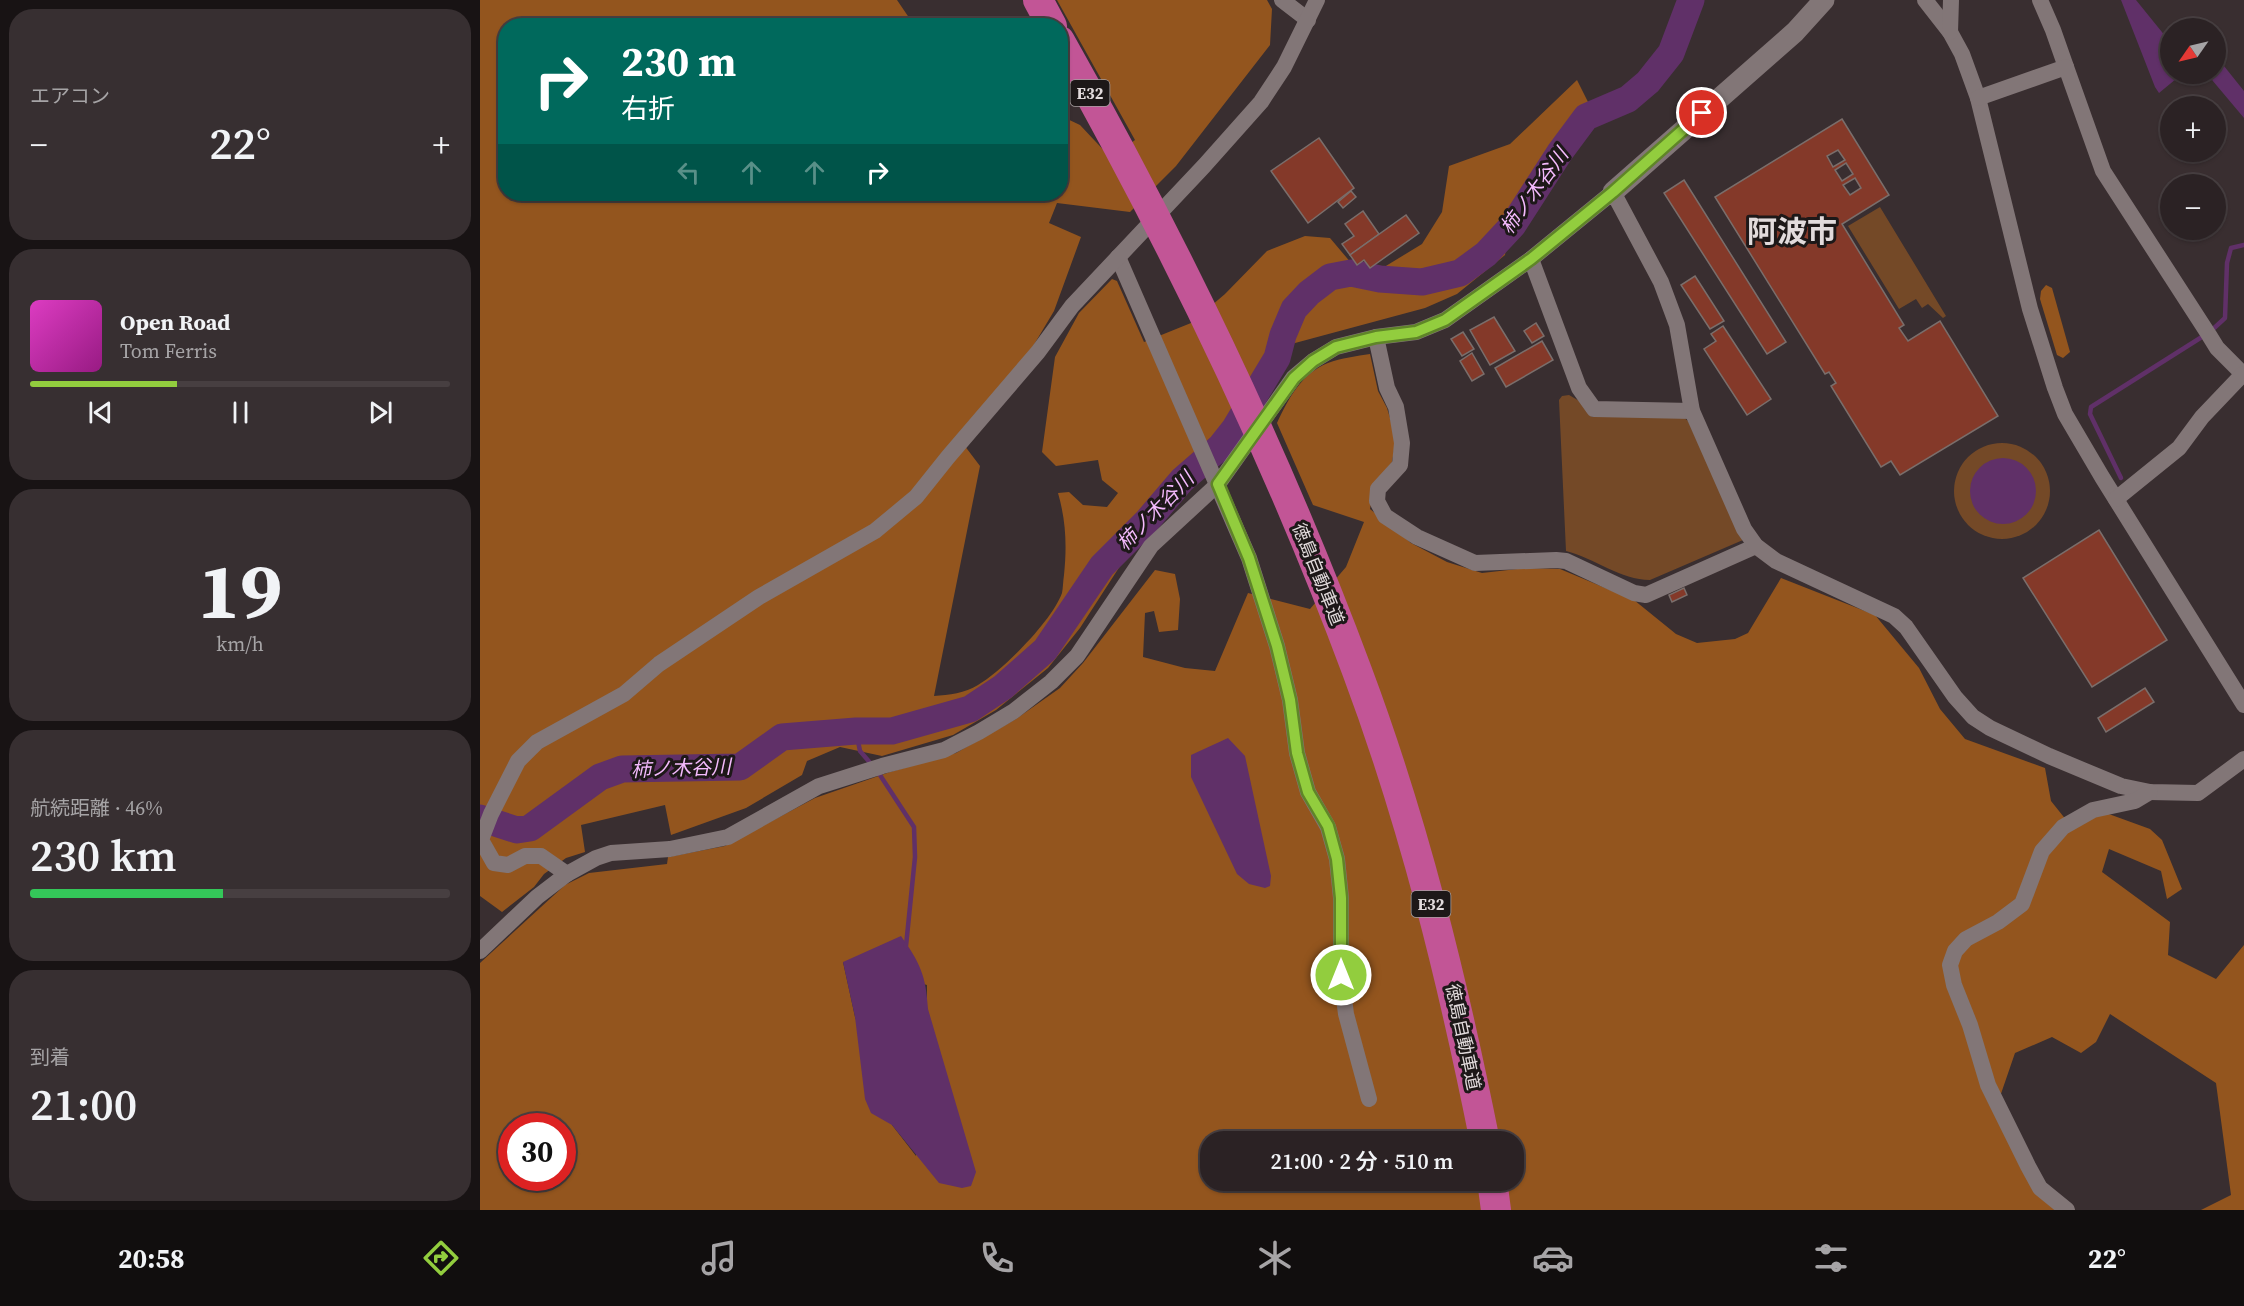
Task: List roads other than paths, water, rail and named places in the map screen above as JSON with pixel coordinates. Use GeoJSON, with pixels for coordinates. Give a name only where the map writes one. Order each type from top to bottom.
{"type":"FeatureCollection","features":[{"type":"Feature","properties":{"kind":"highway"},"geometry":{"type":"LineString","coordinates":[[1038,0],[1048,18]]}},
{"type":"Feature","properties":{"kind":"highway","name":"徳島自動車道"},"geometry":{"type":"LineString","coordinates":[[1068,55],[1119,144],[1233,371],[1306,541],[1358,672],[1403,807],[1440,935],[1483,1131]]}},
{"type":"Feature","properties":{"kind":"highway"},"geometry":{"type":"LineString","coordinates":[[1493,1191],[1496,1210]]}},
{"type":"Feature","properties":{"kind":"street"},"geometry":{"type":"LineString","coordinates":[[1282,0],[1308,20]]}},
{"type":"Feature","properties":{"kind":"street"},"geometry":{"type":"LineString","coordinates":[[567,874],[541,856],[525,856],[508,865],[494,863],[481,840],[518,761],[537,742],[624,694],[660,664],[759,597],[874,531],[916,497],[1038,352],[1072,306],[1262,102],[1284,67],[1317,0]]}},
{"type":"Feature","properties":{"kind":"street"},"geometry":{"type":"LineString","coordinates":[[480,951],[537,897],[567,874],[596,858],[611,853],[670,849],[728,837],[819,786],[944,750],[1014,711],[1051,682],[1077,656],[1151,546],[1218,484],[1294,378],[1313,361],[1336,347],[1376,337],[1416,332],[1437,324],[1464,308],[1531,259],[1613,192],[1795,32],[1824,0]]}},
{"type":"Feature","properties":{"kind":"street"},"geometry":{"type":"LineString","coordinates":[[1925,0],[1950,32],[1962,54],[1978,98],[1978,107],[2030,309],[2055,388],[2066,414],[2244,705]]}},
{"type":"Feature","properties":{"kind":"street"},"geometry":{"type":"LineString","coordinates":[[1950,32],[1951,0]]}},
{"type":"Feature","properties":{"kind":"street"},"geometry":{"type":"LineString","coordinates":[[2040,0],[2054,30],[2103,171],[2217,348],[2244,374],[2202,417],[2179,448],[2116,499]]}},
{"type":"Feature","properties":{"kind":"street"},"geometry":{"type":"LineString","coordinates":[[1978,98],[2066,67]]}},
{"type":"Feature","properties":{"kind":"street"},"geometry":{"type":"LineString","coordinates":[[1613,192],[1661,282],[1677,325],[1692,411],[1744,529],[1756,546],[1776,561],[1894,616],[1906,627],[1955,698],[1973,717],[1989,728],[2049,756],[2121,786],[2150,792],[2198,793],[2244,759]]}},
{"type":"Feature","properties":{"kind":"street"},"geometry":{"type":"LineString","coordinates":[[1118,257],[1249,558],[1277,646],[1290,700],[1297,753],[1308,792],[1328,826],[1337,859],[1341,898],[1341,975],[1346,1014],[1369,1099]]}},
{"type":"Feature","properties":{"kind":"street"},"geometry":{"type":"LineString","coordinates":[[1531,259],[1579,388],[1594,409],[1692,411]]}},
{"type":"Feature","properties":{"kind":"street"},"geometry":{"type":"LineString","coordinates":[[1376,337],[1387,388],[1396,407],[1402,443],[1400,465],[1378,489],[1377,501],[1385,516],[1416,537],[1475,563],[1566,561],[1634,593],[1646,595],[1756,546]]}},
{"type":"Feature","properties":{"kind":"street"},"geometry":{"type":"LineString","coordinates":[[2067,1210],[2040,1188],[1988,1085],[1970,1025],[1954,986],[1950,965],[1955,951],[1966,939],[1980,929],[1998,922],[2022,904],[2042,851],[2062,827],[2093,810],[2134,801],[2150,792]]}},
{"type":"Feature","properties":{"kind":"waterway","name":"柿ノ木谷川"},"geometry":{"type":"LineString","coordinates":[[480,818],[517,830],[530,828],[600,777],[622,769],[740,767],[782,737],[856,731],[892,731],[970,709],[1003,687],[1045,650],[1102,566],[1147,521],[1182,480],[1220,447],[1235,428],[1277,358],[1283,335],[1294,309],[1309,293],[1330,277],[1351,273],[1380,279],[1422,282],[1460,273],[1486,254],[1513,225],[1560,152],[1586,117],[1628,99],[1648,82],[1671,53],[1691,0]]}},
{"type":"Feature","properties":{"kind":"waterway"},"geometry":{"type":"LineString","coordinates":[[2212,330],[2225,318],[2227,263],[2231,248],[2244,245]]}},
{"type":"Feature","properties":{"kind":"waterway"},"geometry":{"type":"LineString","coordinates":[[2121,478],[2090,414],[2091,407],[2205,335]]}},
{"type":"Feature","properties":{"kind":"waterway"},"geometry":{"type":"LineString","coordinates":[[856,731],[860,751],[872,765]]}},
{"type":"Feature","properties":{"kind":"waterway"},"geometry":{"type":"LineString","coordinates":[[878,772],[914,827],[915,857],[906,946]]}},
{"type":"Feature","properties":{"kind":"district","name":"阿波市"},"geometry":{"type":"Point","coordinates":[1792,232]}}]}
